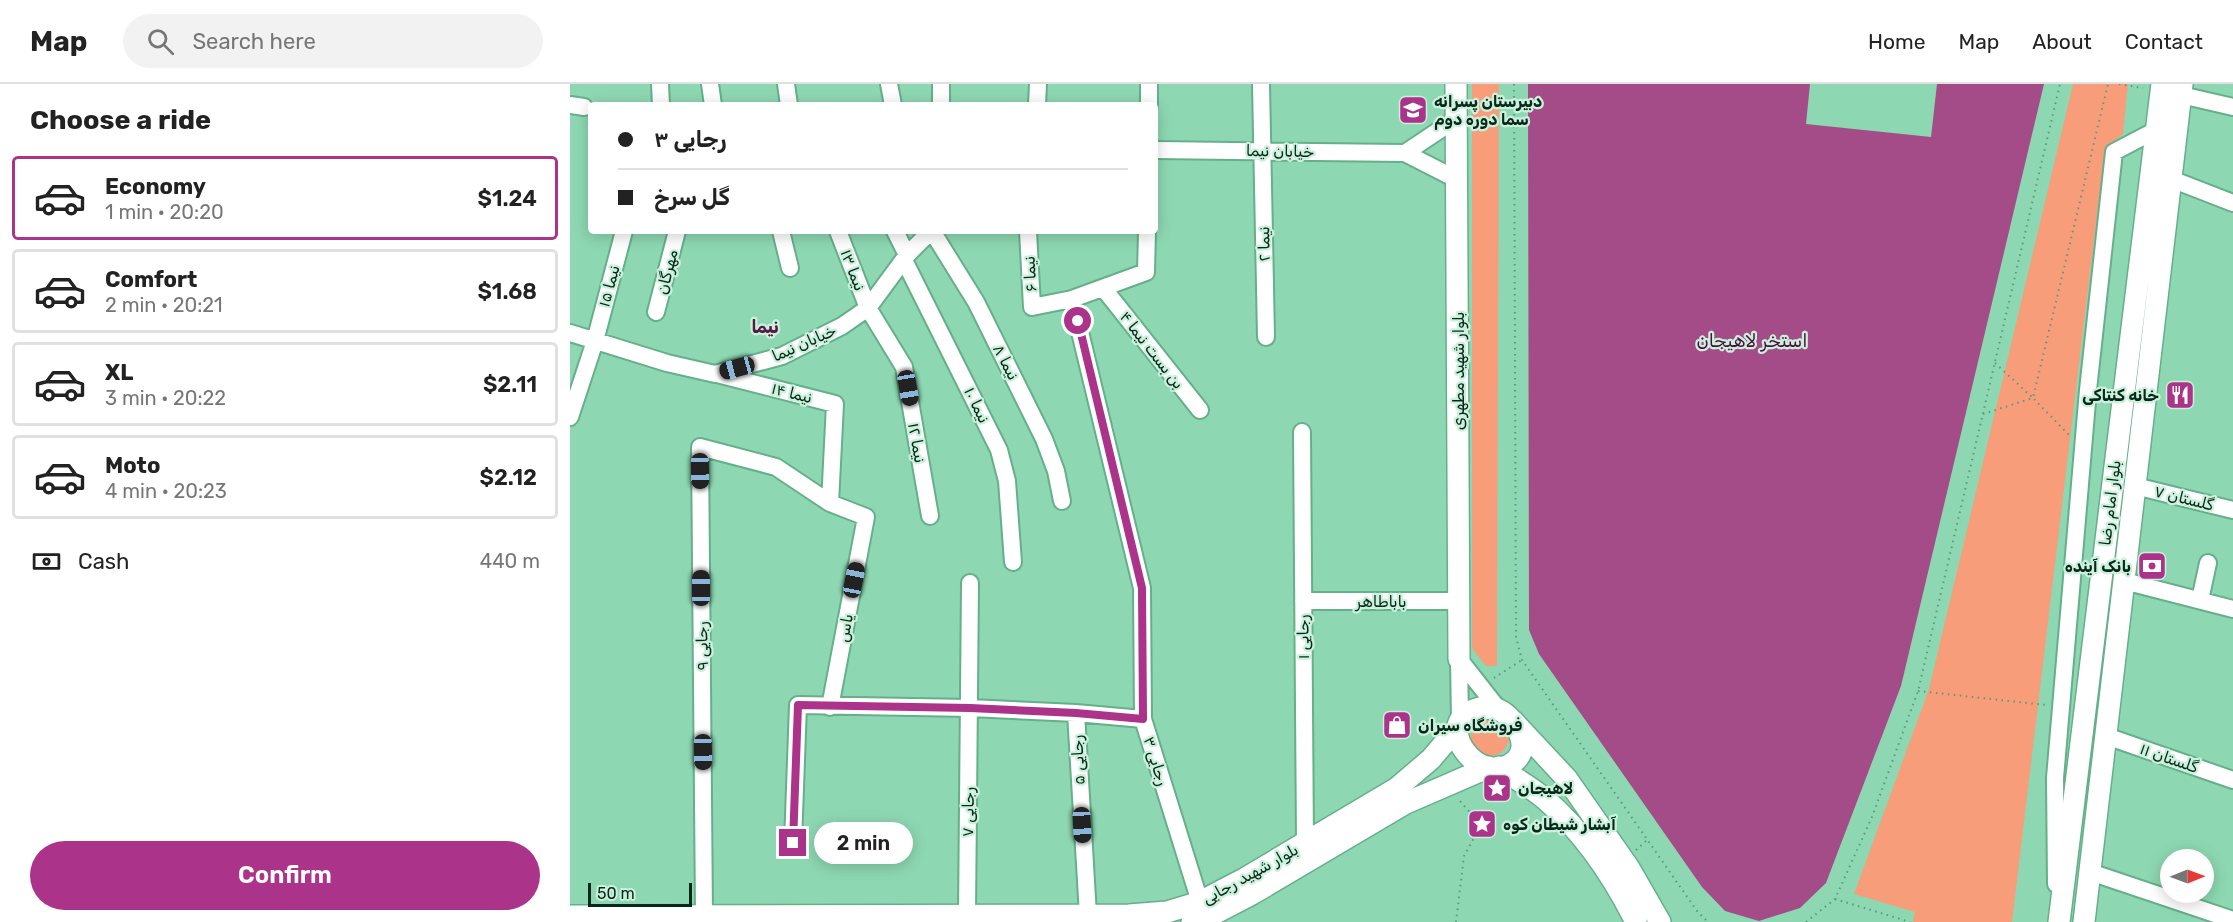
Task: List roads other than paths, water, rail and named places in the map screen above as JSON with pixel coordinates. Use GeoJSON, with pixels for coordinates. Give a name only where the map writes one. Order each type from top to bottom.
{"type":"FeatureCollection","features":[{"type":"Feature","properties":{"kind":"main road","name":"بلوار شهید مطهری"},"geometry":{"type":"LineString","coordinates":[[1456,84],[1459,659]]}},
{"type":"Feature","properties":{"kind":"main road","name":"بلوار امام رضا"},"geometry":{"type":"LineString","coordinates":[[2058,922],[2157,130],[2172,89]]}},
{"type":"Feature","properties":{"kind":"main road","name":"بلوار امام رضا"},"geometry":{"type":"LineString","coordinates":[[2084,922],[2171,179],[2172,89]]}},
{"type":"Feature","properties":{"kind":"main road"},"geometry":{"type":"LineString","coordinates":[[1506,715],[1518,729],[1521,748],[1518,758],[1509,765],[1494,767],[1481,765],[1466,754],[1459,737],[1461,717],[1470,710],[1480,708],[1506,715],[1567,779],[1629,868],[1660,922]]}},
{"type":"Feature","properties":{"kind":"main road","name":"بلوار شهید رجایی"},"geometry":{"type":"LineString","coordinates":[[570,916],[704,919],[967,915],[1005,919],[1167,912],[1200,902],[1244,879],[1397,788],[1431,759],[1459,724]]}},
{"type":"Feature","properties":{"kind":"main road","name":"بلوار شهید رجایی"},"geometry":{"type":"LineString","coordinates":[[1192,922],[1206,918],[1252,894],[1406,803],[1494,767]]}},
{"type":"Feature","properties":{"kind":"main road"},"geometry":{"type":"LineString","coordinates":[[1494,767],[1544,799],[1578,833],[1611,880],[1636,922]]}},
{"type":"Feature","properties":{"kind":"street"},"geometry":{"type":"LineString","coordinates":[[660,84],[661,102]]}},
{"type":"Feature","properties":{"kind":"street"},"geometry":{"type":"LineString","coordinates":[[710,84],[713,102]]}},
{"type":"Feature","properties":{"kind":"street"},"geometry":{"type":"LineString","coordinates":[[786,84],[789,102]]}},
{"type":"Feature","properties":{"kind":"street"},"geometry":{"type":"LineString","coordinates":[[883,102],[888,84]]}},
{"type":"Feature","properties":{"kind":"street"},"geometry":{"type":"LineString","coordinates":[[888,84],[892,102]]}},
{"type":"Feature","properties":{"kind":"street"},"geometry":{"type":"LineString","coordinates":[[941,84],[941,102]]}},
{"type":"Feature","properties":{"kind":"street"},"geometry":{"type":"LineString","coordinates":[[1037,102],[1038,84]]}},
{"type":"Feature","properties":{"kind":"street"},"geometry":{"type":"LineString","coordinates":[[1149,84],[1149,102]]}},
{"type":"Feature","properties":{"kind":"street","name":"نیما ۲"},"geometry":{"type":"LineString","coordinates":[[1261,84],[1266,337]]}},
{"type":"Feature","properties":{"kind":"street"},"geometry":{"type":"LineString","coordinates":[[2172,89],[2233,107]]}},
{"type":"Feature","properties":{"kind":"street"},"geometry":{"type":"LineString","coordinates":[[1405,153],[1456,119]]}},
{"type":"Feature","properties":{"kind":"street"},"geometry":{"type":"LineString","coordinates":[[2058,922],[2055,778],[2088,390],[2114,152],[2157,130]]}},
{"type":"Feature","properties":{"kind":"street","name":"خیابان نیما"},"geometry":{"type":"LineString","coordinates":[[1158,150],[1405,153],[1456,179]]}},
{"type":"Feature","properties":{"kind":"street"},"geometry":{"type":"LineString","coordinates":[[2171,179],[2233,203]]}},
{"type":"Feature","properties":{"kind":"street","name":"نیما ۱۵"},"geometry":{"type":"LineString","coordinates":[[570,411],[595,341],[623,234]]}},
{"type":"Feature","properties":{"kind":"street","name":"مهرگان"},"geometry":{"type":"LineString","coordinates":[[656,312],[676,234]]}},
{"type":"Feature","properties":{"kind":"street"},"geometry":{"type":"LineString","coordinates":[[782,234],[790,268]]}},
{"type":"Feature","properties":{"kind":"street","name":"نیما ۱۳"},"geometry":{"type":"LineString","coordinates":[[839,234],[868,308]]}},
{"type":"Feature","properties":{"kind":"street","name":"نیما ۱۰"},"geometry":{"type":"LineString","coordinates":[[896,234],[905,258],[999,450],[1007,481],[1013,562]]}},
{"type":"Feature","properties":{"kind":"street","name":"خیابان نیما"},"geometry":{"type":"LineString","coordinates":[[570,333],[667,363],[715,374],[782,356],[842,326],[868,308],[905,258],[929,234]]}},
{"type":"Feature","properties":{"kind":"street","name":"نیما ۸"},"geometry":{"type":"LineString","coordinates":[[934,234],[976,302],[1044,439],[1056,471],[1062,501]]}},
{"type":"Feature","properties":{"kind":"street","name":"نیما ۶"},"geometry":{"type":"LineString","coordinates":[[1028,234],[1032,307],[1072,299],[1146,272],[1147,234]]}},
{"type":"Feature","properties":{"kind":"street","name":"بن بست نیما ۴"},"geometry":{"type":"LineString","coordinates":[[1104,289],[1200,410]]}},
{"type":"Feature","properties":{"kind":"street","name":"رجایی ۳"},"geometry":{"type":"LineString","coordinates":[[1072,299],[1142,588],[1143,719],[1200,902]]}},
{"type":"Feature","properties":{"kind":"street","name":"نیما ۱۲"},"geometry":{"type":"LineString","coordinates":[[868,308],[904,367],[930,516]]}},
{"type":"Feature","properties":{"kind":"street","name":"نیما ۱۴"},"geometry":{"type":"LineString","coordinates":[[715,374],[835,404],[830,503]]}},
{"type":"Feature","properties":{"kind":"street","name":"رجایی ۱"},"geometry":{"type":"LineString","coordinates":[[1302,432],[1305,843]]}},
{"type":"Feature","properties":{"kind":"street","name":"رجایی ۹"},"geometry":{"type":"LineString","coordinates":[[704,919],[700,447],[776,467],[830,503]]}},
{"type":"Feature","properties":{"kind":"street","name":"گلستان ۷"},"geometry":{"type":"LineString","coordinates":[[2135,486],[2233,510]]}},
{"type":"Feature","properties":{"kind":"street","name":"یاس"},"geometry":{"type":"LineString","coordinates":[[830,503],[866,517],[830,707]]}},
{"type":"Feature","properties":{"kind":"street"},"geometry":{"type":"LineString","coordinates":[[2200,600],[2208,563]]}},
{"type":"Feature","properties":{"kind":"street"},"geometry":{"type":"LineString","coordinates":[[2124,581],[2233,609]]}},
{"type":"Feature","properties":{"kind":"street","name":"رجایی ۷"},"geometry":{"type":"LineString","coordinates":[[967,915],[970,583]]}},
{"type":"Feature","properties":{"kind":"street","name":"باباطاهر"},"geometry":{"type":"LineString","coordinates":[[1303,601],[1459,601]]}},
{"type":"Feature","properties":{"kind":"street"},"geometry":{"type":"LineString","coordinates":[[1459,659],[1506,715]]}},
{"type":"Feature","properties":{"kind":"street"},"geometry":{"type":"LineString","coordinates":[[1459,659],[1459,724]]}},
{"type":"Feature","properties":{"kind":"street"},"geometry":{"type":"LineString","coordinates":[[793,843],[798,705],[970,708],[1143,719]]}},
{"type":"Feature","properties":{"kind":"street","name":"رجایی ۵"},"geometry":{"type":"LineString","coordinates":[[1076,713],[1088,915]]}},
{"type":"Feature","properties":{"kind":"street","name":"گلستان ۱۱"},"geometry":{"type":"LineString","coordinates":[[2106,736],[2233,780]]}},
{"type":"Feature","properties":{"kind":"street"},"geometry":{"type":"LineString","coordinates":[[2090,872],[2233,920]]}},
{"type":"Feature","properties":{"kind":"water","name":"استخر لاهیجان"},"geometry":{"type":"Polygon","coordinates":[[[1528,84],[1810,84],[1806,124],[1931,137],[1937,84],[2044,84],[1901,686],[1826,883],[1800,908],[1759,921],[1725,911],[1702,887],[1539,654],[1529,630],[1528,84]]]}},
{"type":"Feature","properties":{"kind":"place","name":"دبیرستان پسرانه سما دوره دوم"},"geometry":{"type":"Point","coordinates":[1413,110]}},
{"type":"Feature","properties":{"kind":"place","name":"خانه کنتاکی"},"geometry":{"type":"Point","coordinates":[2180,395]}},
{"type":"Feature","properties":{"kind":"place","name":"بانک آینده"},"geometry":{"type":"Point","coordinates":[2152,566]}},
{"type":"Feature","properties":{"kind":"place","name":"فروشگاه سیران"},"geometry":{"type":"Point","coordinates":[1397,725]}},
{"type":"Feature","properties":{"kind":"place","name":"لاهيجان"},"geometry":{"type":"Point","coordinates":[1497,788]}},
{"type":"Feature","properties":{"kind":"place","name":"آبشار شیطان کوه"},"geometry":{"type":"Point","coordinates":[1482,824]}},
{"type":"Feature","properties":{"kind":"district","name":"نیما"},"geometry":{"type":"Point","coordinates":[765,327]}}]}
